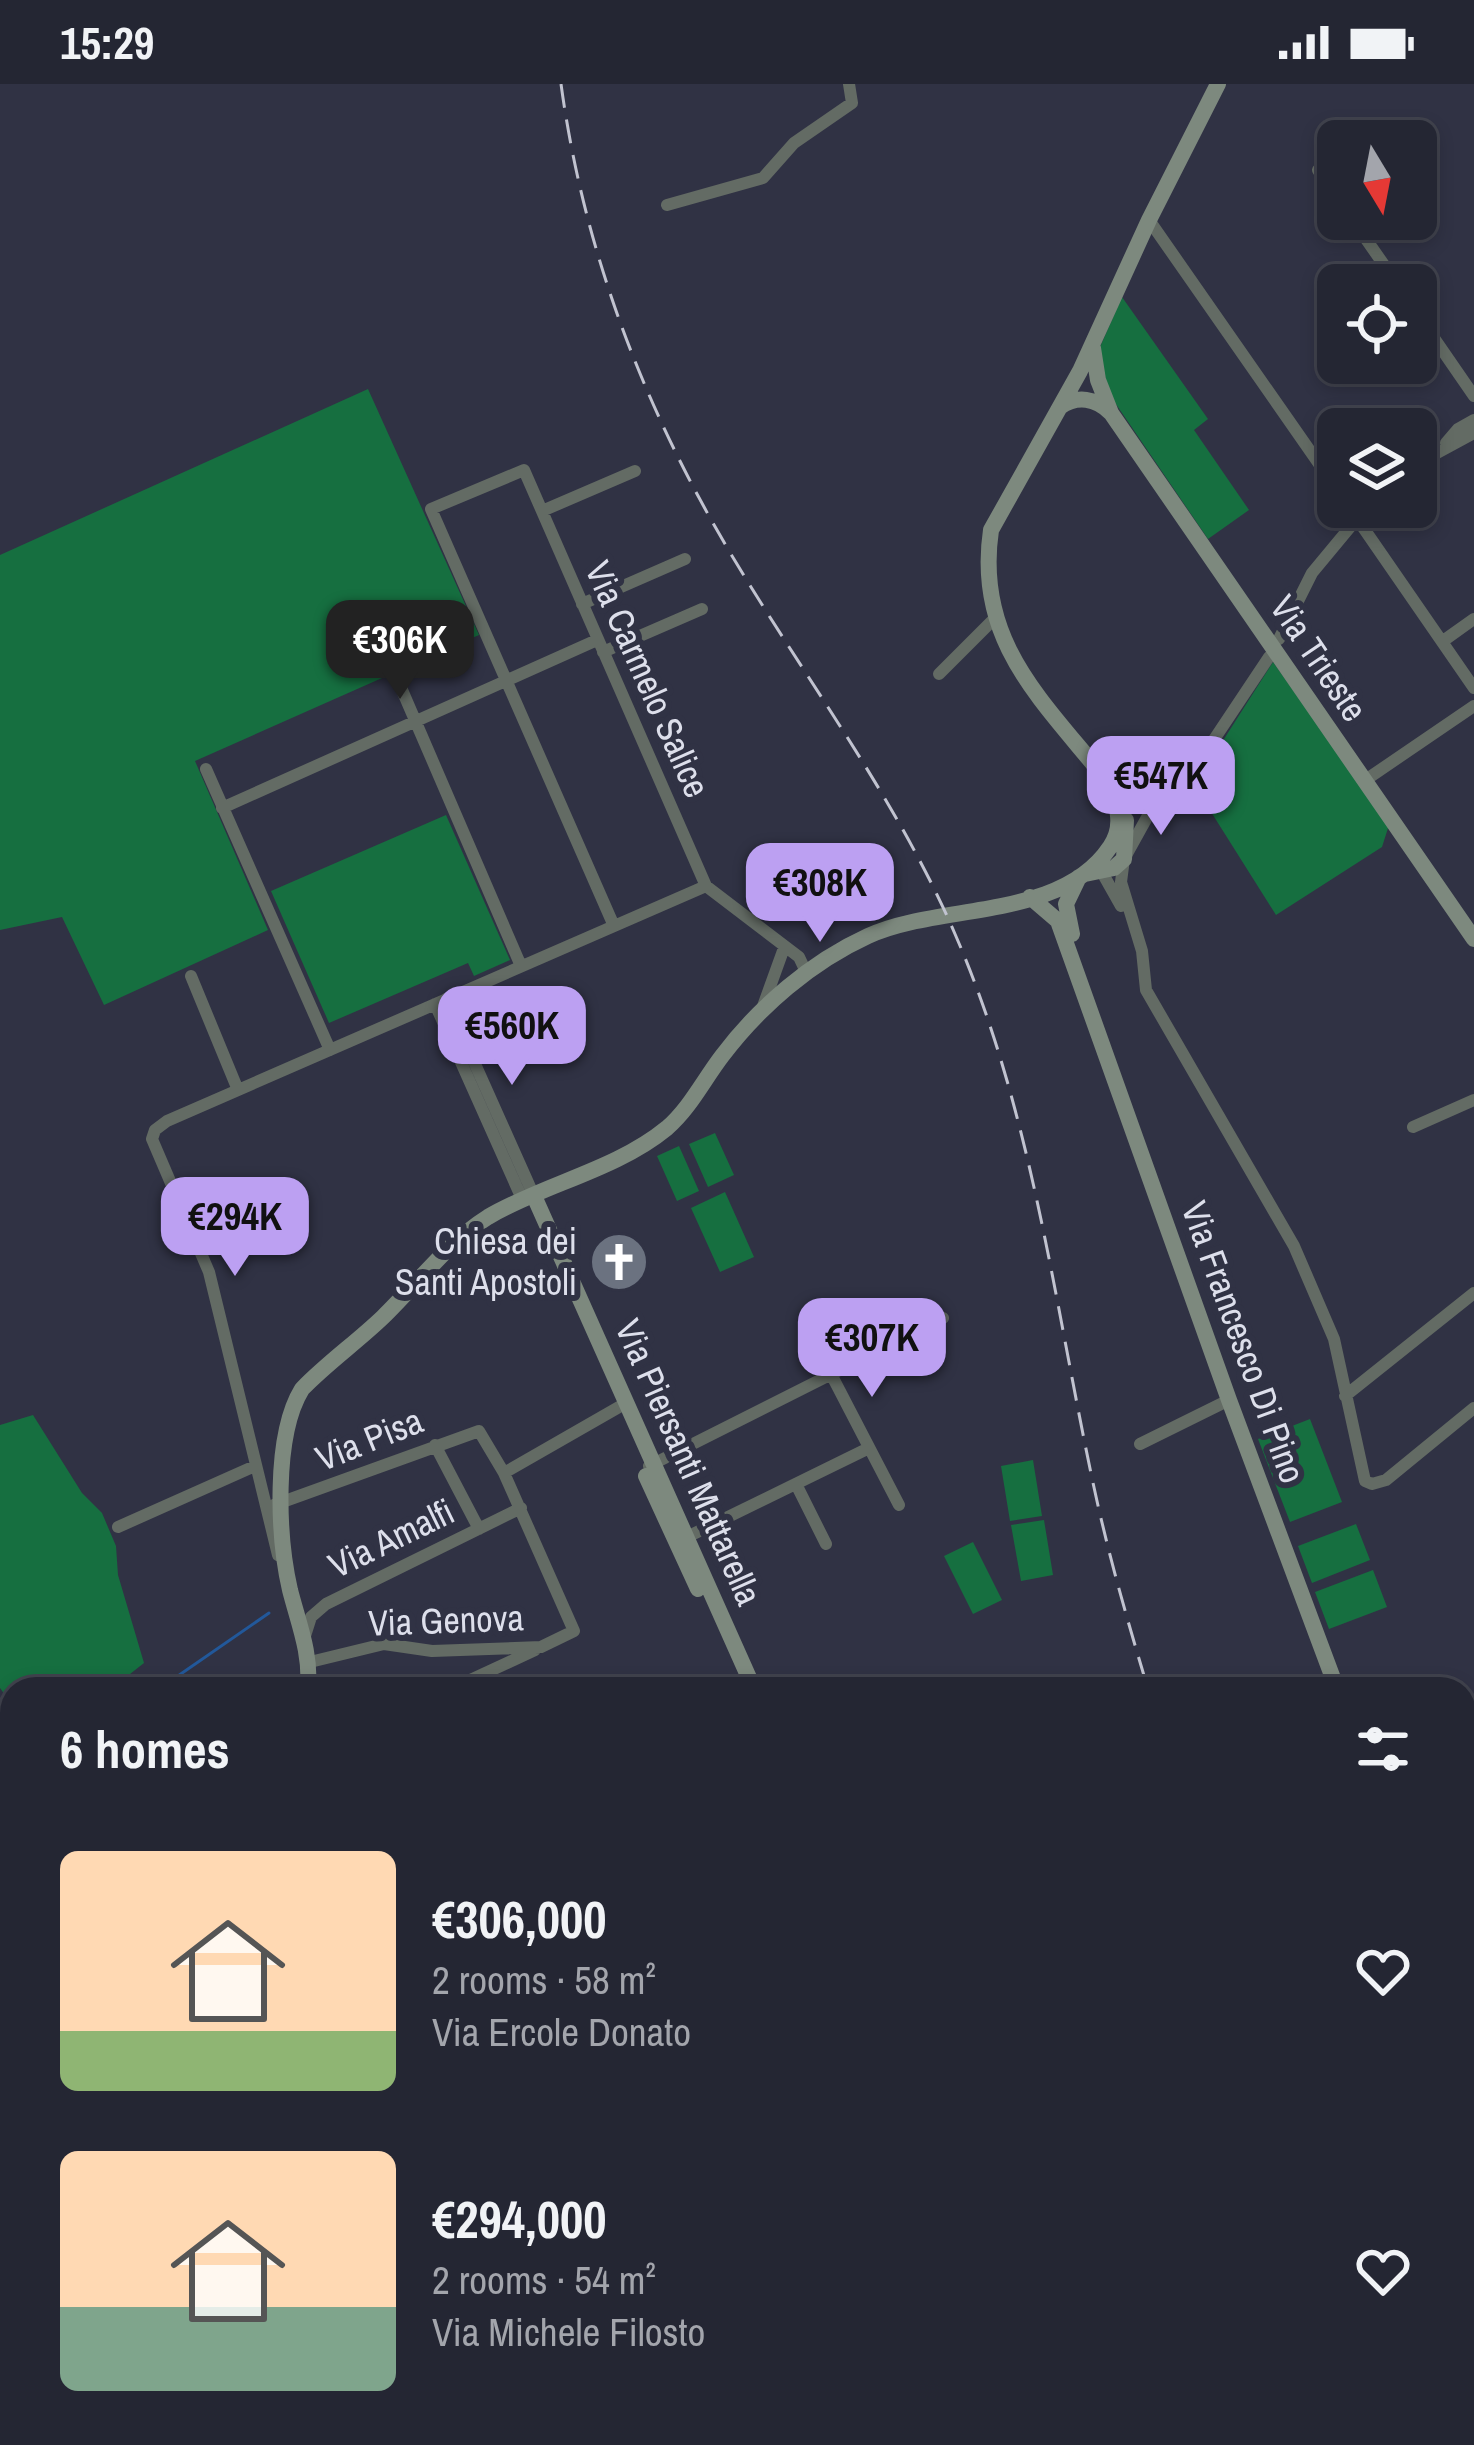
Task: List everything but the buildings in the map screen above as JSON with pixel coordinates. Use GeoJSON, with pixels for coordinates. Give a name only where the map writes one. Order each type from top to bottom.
{"type":"FeatureCollection","features":[{"type":"Feature","properties":{"kind":"street"},"geometry":{"type":"LineString","coordinates":[[667,205],[763,178],[794,143],[852,103],[849,84]]}},
{"type":"Feature","properties":{"kind":"street"},"geometry":{"type":"LineString","coordinates":[[1155,798],[1135,808],[1111,786],[1010,658],[996,617],[991,530],[1078,377],[1149,220],[1219,84]]}},
{"type":"Feature","properties":{"kind":"street"},"geometry":{"type":"LineString","coordinates":[[1149,220],[1317,461]]}},
{"type":"Feature","properties":{"kind":"street"},"geometry":{"type":"LineString","coordinates":[[1094,341],[1097,397]]}},
{"type":"Feature","properties":{"kind":"street"},"geometry":{"type":"LineString","coordinates":[[1437,342],[1471,391],[1458,429],[1437,453]]}},
{"type":"Feature","properties":{"kind":"street"},"geometry":{"type":"LineString","coordinates":[[1078,377],[1088,375],[1097,397]]}},
{"type":"Feature","properties":{"kind":"street"},"geometry":{"type":"LineString","coordinates":[[1060,407],[1097,397]]}},
{"type":"Feature","properties":{"kind":"street","name":"Via Trieste"},"geometry":{"type":"LineString","coordinates":[[1097,397],[1474,939]]}},
{"type":"Feature","properties":{"kind":"street"},"geometry":{"type":"LineString","coordinates":[[1458,429],[1474,420]]}},
{"type":"Feature","properties":{"kind":"street"},"geometry":{"type":"LineString","coordinates":[[1437,453],[1474,433]]}},
{"type":"Feature","properties":{"kind":"street","name":"Via Carmelo Salice"},"geometry":{"type":"LineString","coordinates":[[505,681],[431,509],[524,470],[706,886],[787,952]]}},
{"type":"Feature","properties":{"kind":"street"},"geometry":{"type":"LineString","coordinates":[[542,511],[635,471]]}},
{"type":"Feature","properties":{"kind":"street"},"geometry":{"type":"LineString","coordinates":[[1279,639],[1312,573],[1349,528]]}},
{"type":"Feature","properties":{"kind":"street"},"geometry":{"type":"LineString","coordinates":[[1364,528],[1474,688]]}},
{"type":"Feature","properties":{"kind":"street"},"geometry":{"type":"LineString","coordinates":[[582,604],[686,559]]}},
{"type":"Feature","properties":{"kind":"street"},"geometry":{"type":"LineString","coordinates":[[222,808],[505,681],[702,609]]}},
{"type":"Feature","properties":{"kind":"street"},"geometry":{"type":"LineString","coordinates":[[939,674],[996,617]]}},
{"type":"Feature","properties":{"kind":"street"},"geometry":{"type":"LineString","coordinates":[[1443,641],[1474,619]]}},
{"type":"Feature","properties":{"kind":"street"},"geometry":{"type":"LineString","coordinates":[[1030,897],[1060,912],[1122,827],[1205,753],[1269,657]]}},
{"type":"Feature","properties":{"kind":"street"},"geometry":{"type":"LineString","coordinates":[[505,681],[614,926]]}},
{"type":"Feature","properties":{"kind":"street"},"geometry":{"type":"LineString","coordinates":[[399,683],[521,966]]}},
{"type":"Feature","properties":{"kind":"street"},"geometry":{"type":"LineString","coordinates":[[1364,782],[1474,706]]}},
{"type":"Feature","properties":{"kind":"street"},"geometry":{"type":"LineString","coordinates":[[206,769],[330,1050]]}},
{"type":"Feature","properties":{"kind":"street"},"geometry":{"type":"LineString","coordinates":[[1111,786],[1122,827],[1121,881],[1142,951],[1146,990],[1304,1267],[1334,1339],[1366,1481],[1380,1484],[1474,1408]]}},
{"type":"Feature","properties":{"kind":"street"},"geometry":{"type":"LineString","coordinates":[[273,1506],[295,1400],[469,1229],[662,1132],[690,1104],[762,1009],[841,951],[889,929],[1030,897],[1124,860],[1155,798]]}},
{"type":"Feature","properties":{"kind":"street"},"geometry":{"type":"LineString","coordinates":[[1091,870],[1133,928]]}},
{"type":"Feature","properties":{"kind":"street"},"geometry":{"type":"LineString","coordinates":[[309,1677],[305,1638],[273,1506],[255,1466],[208,1272],[152,1139],[160,1125],[706,886]]}},
{"type":"Feature","properties":{"kind":"street","name":"Via Francesco Di Pino"},"geometry":{"type":"LineString","coordinates":[[1052,889],[1228,1400],[1332,1677]]}},
{"type":"Feature","properties":{"kind":"street"},"geometry":{"type":"LineString","coordinates":[[787,952],[811,956],[841,951]]}},
{"type":"Feature","properties":{"kind":"street"},"geometry":{"type":"LineString","coordinates":[[787,952],[804,962],[804,975]]}},
{"type":"Feature","properties":{"kind":"street"},"geometry":{"type":"LineString","coordinates":[[787,952],[785,973],[804,975]]}},
{"type":"Feature","properties":{"kind":"street"},"geometry":{"type":"LineString","coordinates":[[762,1009],[787,952]]}},
{"type":"Feature","properties":{"kind":"street"},"geometry":{"type":"LineString","coordinates":[[191,976],[238,1090]]}},
{"type":"Feature","properties":{"kind":"street"},"geometry":{"type":"LineString","coordinates":[[440,1002],[529,1199]]}},
{"type":"Feature","properties":{"kind":"street"},"geometry":{"type":"LineString","coordinates":[[1413,1127],[1474,1100]]}},
{"type":"Feature","properties":{"kind":"street","name":"Via Piersanti Mattarella"},"geometry":{"type":"LineString","coordinates":[[529,1199],[738,1677]]}},
{"type":"Feature","properties":{"kind":"street"},"geometry":{"type":"LineString","coordinates":[[1345,1396],[1474,1293]]}},
{"type":"Feature","properties":{"kind":"street"},"geometry":{"type":"LineString","coordinates":[[648,1466],[943,1318]]}},
{"type":"Feature","properties":{"kind":"street"},"geometry":{"type":"LineString","coordinates":[[831,1374],[898,1505]]}},
{"type":"Feature","properties":{"kind":"street"},"geometry":{"type":"LineString","coordinates":[[1140,1444],[1228,1400]]}},
{"type":"Feature","properties":{"kind":"street"},"geometry":{"type":"LineString","coordinates":[[504,1473],[622,1406]]}},
{"type":"Feature","properties":{"kind":"street","name":"Via Genova"},"geometry":{"type":"LineString","coordinates":[[310,1662],[383,1644],[431,1651],[541,1647],[574,1631],[504,1473],[479,1431]]}},
{"type":"Feature","properties":{"kind":"street","name":"Via Pisa"},"geometry":{"type":"LineString","coordinates":[[273,1506],[479,1431]]}},
{"type":"Feature","properties":{"kind":"street"},"geometry":{"type":"LineString","coordinates":[[251,1441],[262,1449],[286,1438]]}},
{"type":"Feature","properties":{"kind":"street"},"geometry":{"type":"LineString","coordinates":[[435,1444],[479,1529]]}},
{"type":"Feature","properties":{"kind":"street"},"geometry":{"type":"LineString","coordinates":[[666,1519],[677,1534],[687,1537],[869,1448]]}},
{"type":"Feature","properties":{"kind":"street"},"geometry":{"type":"LineString","coordinates":[[118,1527],[255,1466]]}},
{"type":"Feature","properties":{"kind":"street","name":"Via Piersanti Mattarella"},"geometry":{"type":"LineString","coordinates":[[648,1466],[687,1537],[749,1677]]}},
{"type":"Feature","properties":{"kind":"street"},"geometry":{"type":"LineString","coordinates":[[796,1484],[826,1544]]}},
{"type":"Feature","properties":{"kind":"street","name":"Via Amalfi"},"geometry":{"type":"LineString","coordinates":[[305,1638],[311,1617],[326,1604],[520,1508]]}},
{"type":"Feature","properties":{"kind":"street"},"geometry":{"type":"LineString","coordinates":[[477,1677],[541,1647]]}},
{"type":"Feature","properties":{"kind":"green space"},"geometry":{"type":"Polygon","coordinates":[[[1122,297],[1208,419],[1194,430],[1249,510],[1208,539],[1107,391],[1100,347],[1122,297]]]}},
{"type":"Feature","properties":{"kind":"green space"},"geometry":{"type":"Polygon","coordinates":[[[368,389],[479,635],[195,761],[268,930],[104,1005],[62,917],[0,930],[0,555],[368,389]]]}},
{"type":"Feature","properties":{"kind":"green space"},"geometry":{"type":"Polygon","coordinates":[[[1273,662],[1389,825],[1382,847],[1276,915],[1189,777],[1224,739],[1273,662]]]}},
{"type":"Feature","properties":{"kind":"green space"},"geometry":{"type":"Polygon","coordinates":[[[446,815],[510,960],[474,976],[468,963],[329,1023],[271,891],[446,815]]]}},
{"type":"Feature","properties":{"kind":"green space"},"geometry":{"type":"Polygon","coordinates":[[[715,1133],[734,1175],[708,1187],[689,1144],[715,1133]]]}},
{"type":"Feature","properties":{"kind":"green space"},"geometry":{"type":"Polygon","coordinates":[[[679,1146],[699,1191],[677,1201],[657,1156],[679,1146]]]}},
{"type":"Feature","properties":{"kind":"green space"},"geometry":{"type":"Polygon","coordinates":[[[725,1192],[754,1257],[720,1272],[691,1208],[725,1192]]]}},
{"type":"Feature","properties":{"kind":"green space"},"geometry":{"type":"Polygon","coordinates":[[[33,1415],[82,1493],[102,1513],[116,1546],[118,1575],[144,1663],[126,1677],[0,1677],[0,1425],[33,1415]]]}},
{"type":"Feature","properties":{"kind":"green space"},"geometry":{"type":"Polygon","coordinates":[[[1310,1419],[1342,1502],[1290,1522],[1258,1439],[1310,1419]]]}},
{"type":"Feature","properties":{"kind":"green space"},"geometry":{"type":"Polygon","coordinates":[[[1033,1460],[1042,1516],[1010,1521],[1001,1466],[1033,1460]]]}},
{"type":"Feature","properties":{"kind":"green space"},"geometry":{"type":"Polygon","coordinates":[[[1044,1520],[1053,1575],[1021,1581],[1011,1525],[1044,1520]]]}},
{"type":"Feature","properties":{"kind":"green space"},"geometry":{"type":"Polygon","coordinates":[[[1356,1524],[1370,1560],[1312,1583],[1298,1546],[1356,1524]]]}},
{"type":"Feature","properties":{"kind":"green space"},"geometry":{"type":"Polygon","coordinates":[[[973,1542],[1002,1600],[973,1614],[944,1556],[973,1542]]]}},
{"type":"Feature","properties":{"kind":"green space"},"geometry":{"type":"Polygon","coordinates":[[[1373,1570],[1387,1607],[1329,1629],[1315,1592],[1373,1570]]]}},
{"type":"Feature","properties":{"kind":"waterway"},"geometry":{"type":"LineString","coordinates":[[176,1677],[269,1613]]}},
{"type":"Feature","properties":{"kind":"railway"},"geometry":{"type":"LineString","coordinates":[[561,84],[586,214],[651,399],[709,517],[909,840],[981,1000],[1021,1135],[1098,1505],[1145,1677]]}},
{"type":"Feature","properties":{"kind":"place","name":"Chiesa dei Santi Apostoli"},"geometry":{"type":"Point","coordinates":[619,1262]}}]}
